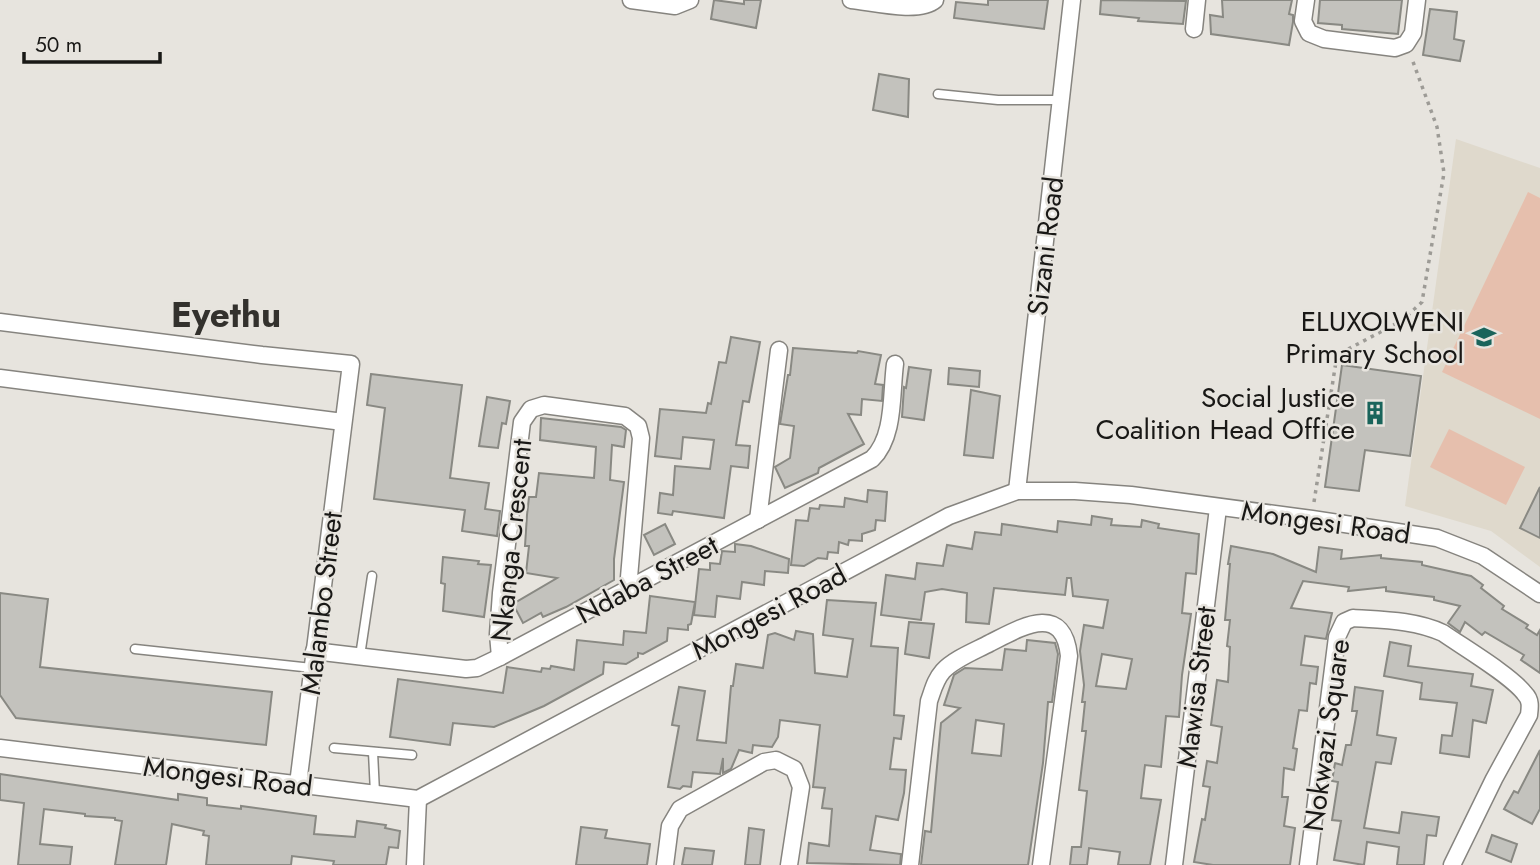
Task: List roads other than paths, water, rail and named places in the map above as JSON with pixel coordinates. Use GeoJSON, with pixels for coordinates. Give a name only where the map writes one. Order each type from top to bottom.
{"type":"FeatureCollection","features":[{"type":"Feature","properties":{"kind":"street"},"geometry":{"type":"LineString","coordinates":[[631,0],[675,6],[691,0]]}},
{"type":"Feature","properties":{"kind":"street"},"geometry":{"type":"LineString","coordinates":[[851,0],[910,7],[929,5],[935,0]]}},
{"type":"Feature","properties":{"kind":"street","name":"Sizani Road"},"geometry":{"type":"LineString","coordinates":[[1017,491],[1072,0]]}},
{"type":"Feature","properties":{"kind":"street"},"geometry":{"type":"LineString","coordinates":[[1194,29],[1197,0]]}},
{"type":"Feature","properties":{"kind":"street"},"geometry":{"type":"LineString","coordinates":[[1306,0],[1303,21],[1309,33],[1324,39],[1395,48],[1406,44],[1413,33],[1417,0]]}},
{"type":"Feature","properties":{"kind":"street","name":"Malambo Street"},"geometry":{"type":"LineString","coordinates":[[0,322],[351,364],[298,784]]}},
{"type":"Feature","properties":{"kind":"street"},"geometry":{"type":"LineString","coordinates":[[758,520],[779,350]]}},
{"type":"Feature","properties":{"kind":"street","name":"Ndaba Street"},"geometry":{"type":"LineString","coordinates":[[314,651],[466,669],[477,668],[500,657],[872,459],[879,452],[887,435],[895,364]]}},
{"type":"Feature","properties":{"kind":"street"},"geometry":{"type":"LineString","coordinates":[[0,377],[344,422]]}},
{"type":"Feature","properties":{"kind":"street","name":"Nkanga Crescent"},"geometry":{"type":"LineString","coordinates":[[500,657],[498,634],[501,593],[521,435],[525,415],[531,408],[544,405],[625,416],[638,426],[641,438],[628,589]]}},
{"type":"Feature","properties":{"kind":"street","name":"Mongesi Road"},"geometry":{"type":"LineString","coordinates":[[0,748],[418,799],[949,516],[1017,491],[1131,495],[1437,538],[1483,556],[1537,588]]}},
{"type":"Feature","properties":{"kind":"street","name":"Mawisa Street"},"geometry":{"type":"LineString","coordinates":[[1174,865],[1218,508]]}},
{"type":"Feature","properties":{"kind":"street","name":"Nokwazi Square"},"geometry":{"type":"LineString","coordinates":[[1308,865],[1337,637],[1344,622],[1353,618],[1431,627],[1526,694],[1530,705],[1529,715],[1452,865]]}},
{"type":"Feature","properties":{"kind":"street"},"geometry":{"type":"LineString","coordinates":[[910,865],[929,701],[935,682],[944,670],[960,659],[1023,626],[1038,622],[1052,624],[1061,630],[1067,640],[1069,656],[1041,865]]}},
{"type":"Feature","properties":{"kind":"street"},"geometry":{"type":"LineString","coordinates":[[665,865],[670,826],[680,809],[764,762],[776,760],[794,769],[801,787],[789,865]]}},
{"type":"Feature","properties":{"kind":"street"},"geometry":{"type":"LineString","coordinates":[[415,865],[418,799]]}},
{"type":"Feature","properties":{"kind":"lane"},"geometry":{"type":"LineString","coordinates":[[938,94],[998,100],[1062,100]]}},
{"type":"Feature","properties":{"kind":"lane"},"geometry":{"type":"LineString","coordinates":[[360,656],[372,576]]}},
{"type":"Feature","properties":{"kind":"lane"},"geometry":{"type":"LineString","coordinates":[[135,649],[312,668]]}},
{"type":"Feature","properties":{"kind":"lane"},"geometry":{"type":"LineString","coordinates":[[334,748],[412,755]]}},
{"type":"Feature","properties":{"kind":"lane"},"geometry":{"type":"LineString","coordinates":[[373,752],[375,793]]}},
{"type":"Feature","properties":{"kind":"place","name":"ELUXOLWENI Primary School"},"geometry":{"type":"Point","coordinates":[1484,337]}},
{"type":"Feature","properties":{"kind":"place","name":"Social Justice Coalition Head Office"},"geometry":{"type":"Point","coordinates":[1375,413]}},
{"type":"Feature","properties":{"kind":"district","name":"Eyethu"},"geometry":{"type":"Point","coordinates":[226,315]}}]}
